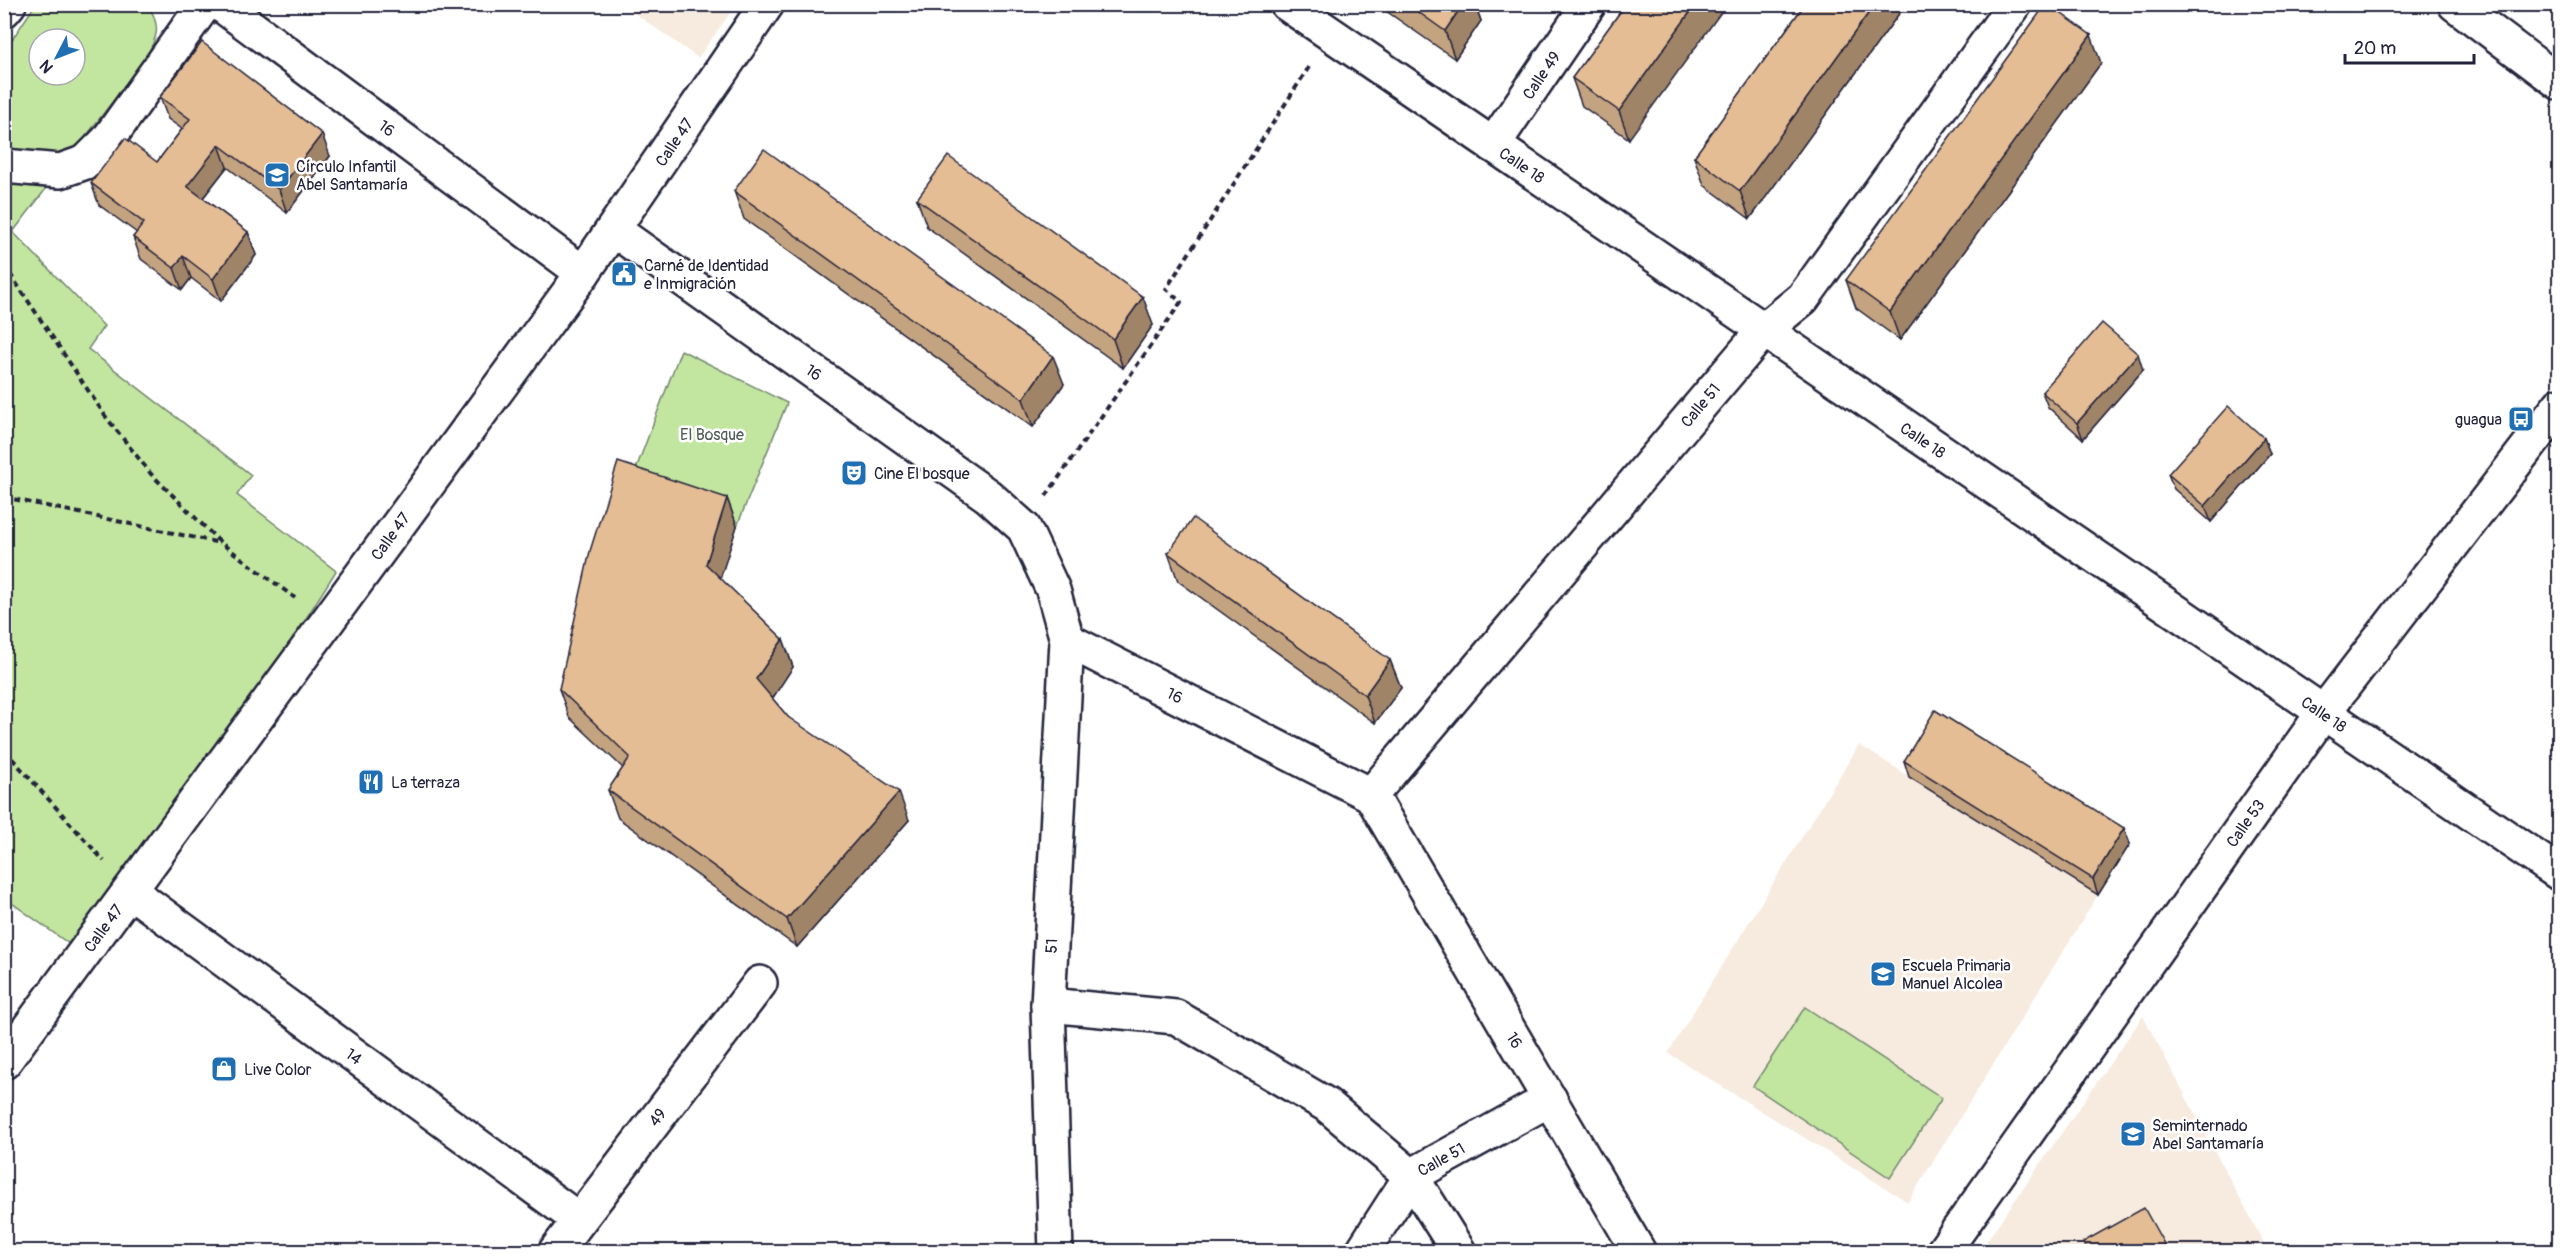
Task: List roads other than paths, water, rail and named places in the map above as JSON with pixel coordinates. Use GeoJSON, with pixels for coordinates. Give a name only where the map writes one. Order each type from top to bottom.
{"type":"FeatureCollection","features":[{"type":"Feature","properties":{"kind":"street"},"geometry":{"type":"LineString","coordinates":[[4,10],[9,4]]}},
{"type":"Feature","properties":{"kind":"street"},"geometry":{"type":"LineString","coordinates":[[4,166],[60,171],[86,162],[108,141],[204,4]]}},
{"type":"Feature","properties":{"kind":"street","name":"16"},"geometry":{"type":"LineString","coordinates":[[220,4],[583,273]]}},
{"type":"Feature","properties":{"kind":"street","name":"Calle 47"},"geometry":{"type":"LineString","coordinates":[[4,1062],[583,273],[767,4]]}},
{"type":"Feature","properties":{"kind":"street","name":"Calle 18"},"geometry":{"type":"LineString","coordinates":[[1287,4],[2559,874]]}},
{"type":"Feature","properties":{"kind":"street","name":"Calle 49"},"geometry":{"type":"LineString","coordinates":[[1493,145],[1588,4]]}},
{"type":"Feature","properties":{"kind":"street","name":"Calle 51"},"geometry":{"type":"LineString","coordinates":[[1371,795],[1763,330],[1803,298],[2015,4]]}},
{"type":"Feature","properties":{"kind":"street"},"geometry":{"type":"LineString","coordinates":[[2455,4],[2559,83]]}},
{"type":"Feature","properties":{"kind":"street","name":"16"},"geometry":{"type":"LineString","coordinates":[[614,230],[988,496],[1024,528],[1053,590],[1067,640],[1371,795],[1640,1251]]}},
{"type":"Feature","properties":{"kind":"street","name":"Calle 53"},"geometry":{"type":"LineString","coordinates":[[1942,1251],[2323,713],[2559,405]]}},
{"type":"Feature","properties":{"kind":"street","name":"51"},"geometry":{"type":"LineString","coordinates":[[1056,1251],[1048,1005],[1067,640]]}},
{"type":"Feature","properties":{"kind":"street","name":"14"},"geometry":{"type":"LineString","coordinates":[[130,891],[579,1220]]}},
{"type":"Feature","properties":{"kind":"street","name":"49"},"geometry":{"type":"LineString","coordinates":[[555,1251],[760,983]]}},
{"type":"Feature","properties":{"kind":"street"},"geometry":{"type":"LineString","coordinates":[[1048,1005],[1176,1017],[1327,1104],[1411,1176],[1459,1251]]}},
{"type":"Feature","properties":{"kind":"street","name":"Calle 51"},"geometry":{"type":"LineString","coordinates":[[1362,1251],[1411,1176],[1550,1099]]}},
{"type":"Feature","properties":{"kind":"place","name":"Círculo Infantil Abel Santamaría"},"geometry":{"type":"Point","coordinates":[277,175]}},
{"type":"Feature","properties":{"kind":"place","name":"Carné de Identidad e Inmigración"},"geometry":{"type":"Point","coordinates":[624,274]}},
{"type":"Feature","properties":{"kind":"place","name":"guagua"},"geometry":{"type":"Point","coordinates":[2521,419]}},
{"type":"Feature","properties":{"kind":"place","name":"Cine El bosque"},"geometry":{"type":"Point","coordinates":[854,473]}},
{"type":"Feature","properties":{"kind":"place","name":"La terraza"},"geometry":{"type":"Point","coordinates":[371,782]}},
{"type":"Feature","properties":{"kind":"place","name":"Escuela Primaria Manuel Alcolea"},"geometry":{"type":"Point","coordinates":[1883,974]}},
{"type":"Feature","properties":{"kind":"place","name":"Live Color"},"geometry":{"type":"Point","coordinates":[224,1069]}},
{"type":"Feature","properties":{"kind":"place","name":"Seminternado Abel Santamaría"},"geometry":{"type":"Point","coordinates":[2133,1134]}},
{"type":"Feature","properties":{"kind":"park label","name":"El Bosque"},"geometry":{"type":"Point","coordinates":[712,434]}}]}
